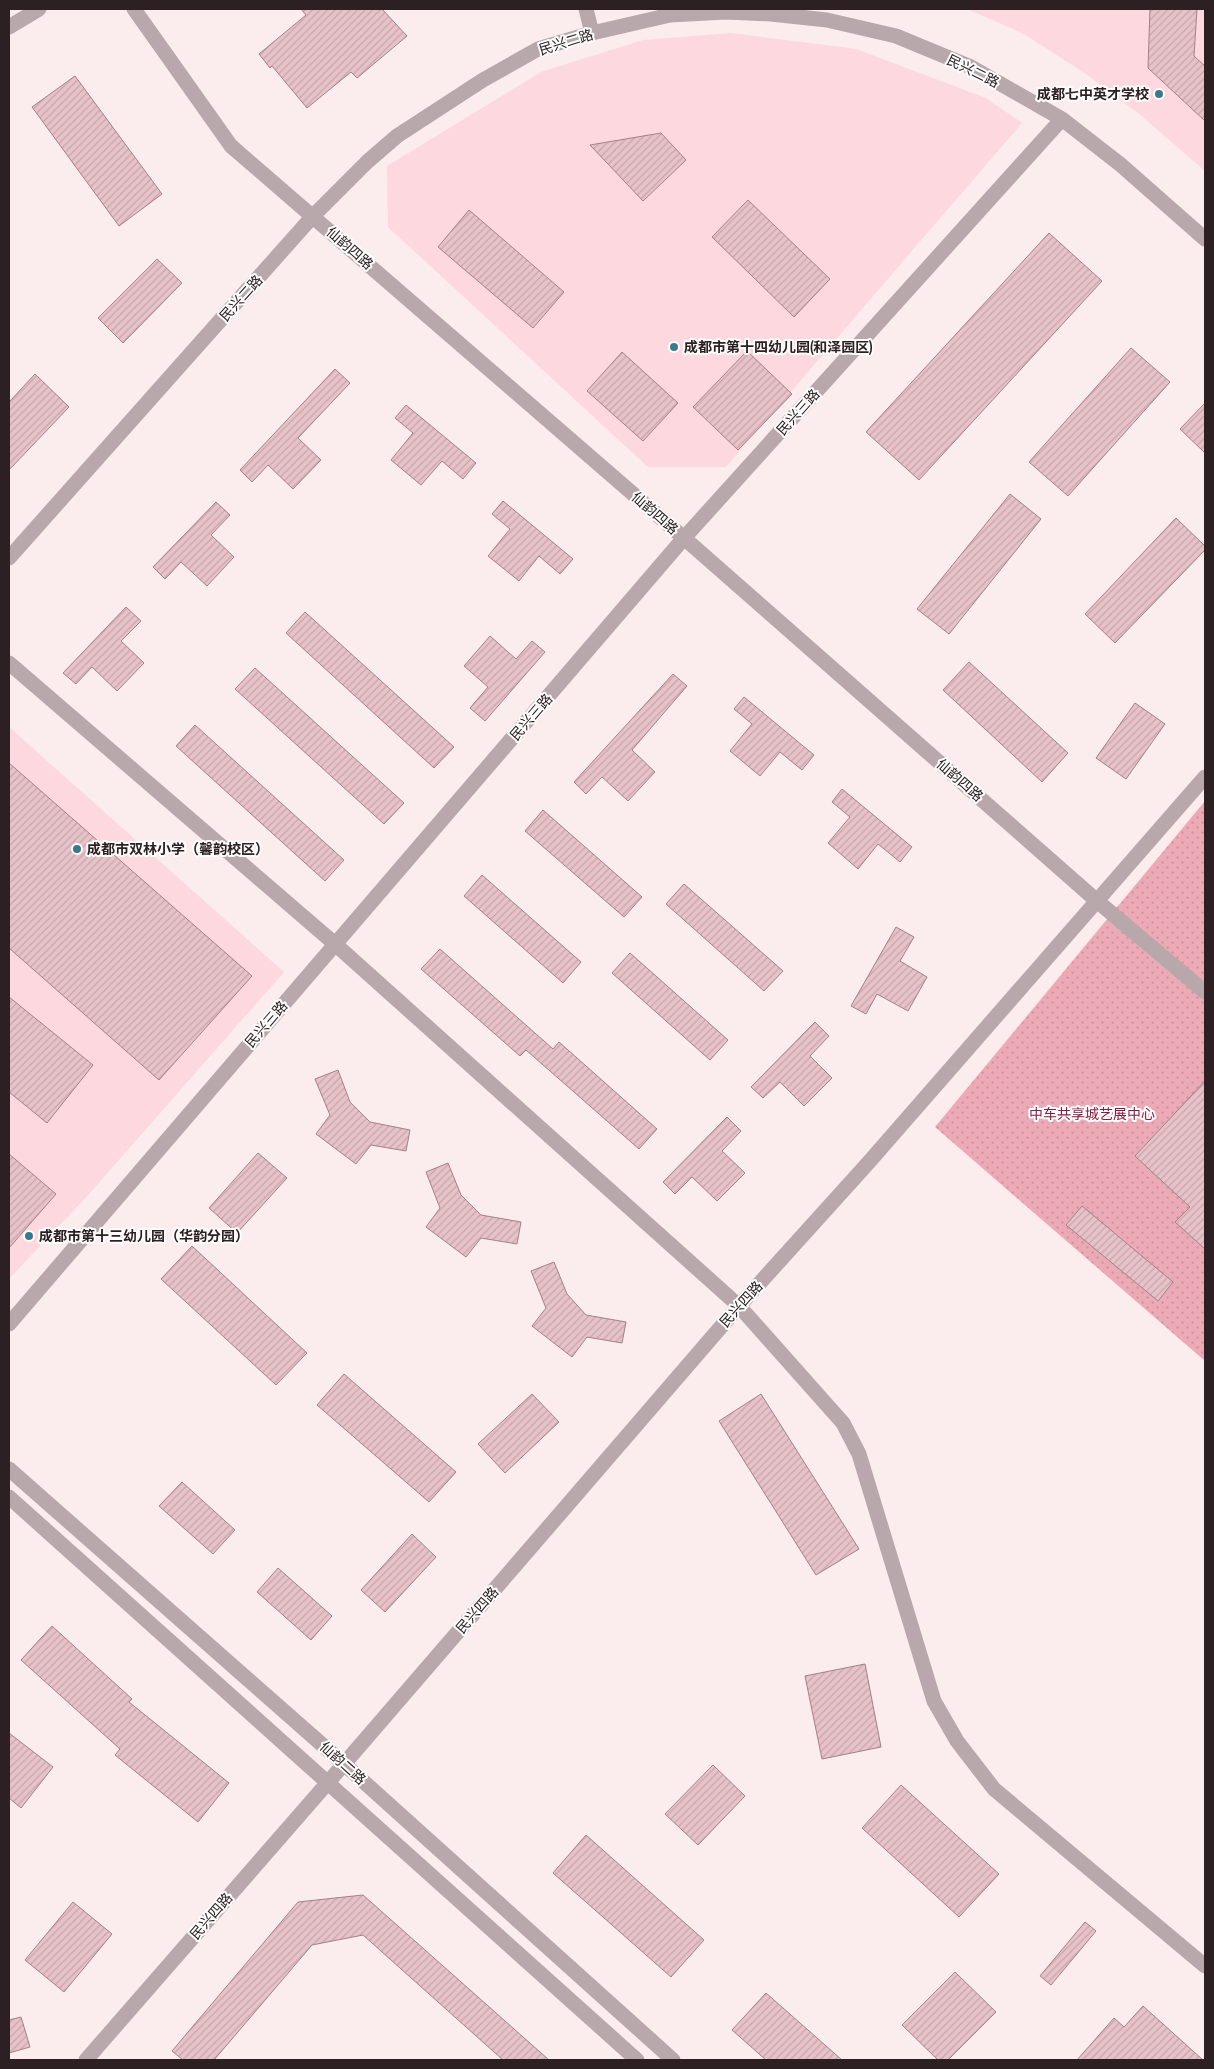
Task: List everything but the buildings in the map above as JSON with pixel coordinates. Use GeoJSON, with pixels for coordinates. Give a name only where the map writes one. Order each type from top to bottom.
{"type":"FeatureCollection","features":[{"type":"Feature","properties":{"kind":"street"},"geometry":{"type":"LineString","coordinates":[[9,27],[39,9]]}},
{"type":"Feature","properties":{"kind":"street","name":"仙韵四路"},"geometry":{"type":"LineString","coordinates":[[134,9],[231,146],[684,538],[1097,901],[1205,992]]}},
{"type":"Feature","properties":{"kind":"street"},"geometry":{"type":"LineString","coordinates":[[586,9],[592,34]]}},
{"type":"Feature","properties":{"kind":"street","name":"民兴二路"},"geometry":{"type":"LineString","coordinates":[[9,558],[313,216],[367,162],[397,136],[483,80],[538,49],[592,34],[670,15],[726,12],[771,14],[827,20],[896,36],[962,64],[1062,119],[1121,165],[1205,239]]}},
{"type":"Feature","properties":{"kind":"street","name":"民兴三路"},"geometry":{"type":"LineString","coordinates":[[9,1324],[684,538],[1062,119]]}},
{"type":"Feature","properties":{"kind":"street"},"geometry":{"type":"LineString","coordinates":[[9,663],[335,944],[739,1306],[843,1423],[855,1446],[934,1701],[957,1741],[994,1789],[1205,1966]]}},
{"type":"Feature","properties":{"kind":"street","name":"民兴四路"},"geometry":{"type":"LineString","coordinates":[[86,2060],[739,1306],[869,1162],[1205,777]]}},
{"type":"Feature","properties":{"kind":"street","name":"仙韵二路"},"geometry":{"type":"LineString","coordinates":[[9,1469],[344,1764],[673,2060]]}},
{"type":"Feature","properties":{"kind":"street","name":"仙韵二路"},"geometry":{"type":"LineString","coordinates":[[9,1496],[637,2060]]}},
{"type":"Feature","properties":{"kind":"shaded area","name":"成都七中英才学校"},"geometry":{"type":"Polygon","coordinates":[[[967,9],[1205,9],[1205,171],[1138,113],[1086,74],[1024,34],[967,9]]]}},
{"type":"Feature","properties":{"kind":"shaded area","name":"成都市第十四幼儿园(和泽园区)"},"geometry":{"type":"Polygon","coordinates":[[[731,33],[856,49],[986,98],[1022,123],[726,467],[648,467],[388,227],[387,166],[541,72],[643,40],[731,33]]]}},
{"type":"Feature","properties":{"kind":"shaded area","name":"成都市双林小学（馨韵校区）"},"geometry":{"type":"Polygon","coordinates":[[[9,727],[284,972],[89,1194],[9,1279],[9,727]]]}},
{"type":"Feature","properties":{"kind":"green space","name":"中车共享城艺展中心"},"geometry":{"type":"Polygon","coordinates":[[[1205,801],[1205,1361],[935,1127],[1205,801]]]}},
{"type":"Feature","properties":{"kind":"place","name":"成都七中英才学校"},"geometry":{"type":"Point","coordinates":[1159,94]}},
{"type":"Feature","properties":{"kind":"place","name":"成都市第十四幼儿园(和泽园区)"},"geometry":{"type":"Point","coordinates":[674,347]}},
{"type":"Feature","properties":{"kind":"place","name":"成都市双林小学（馨韵校区）"},"geometry":{"type":"Point","coordinates":[77,849]}},
{"type":"Feature","properties":{"kind":"place","name":"成都市第十三幼儿园（华韵分园）"},"geometry":{"type":"Point","coordinates":[29,1236]}}]}
